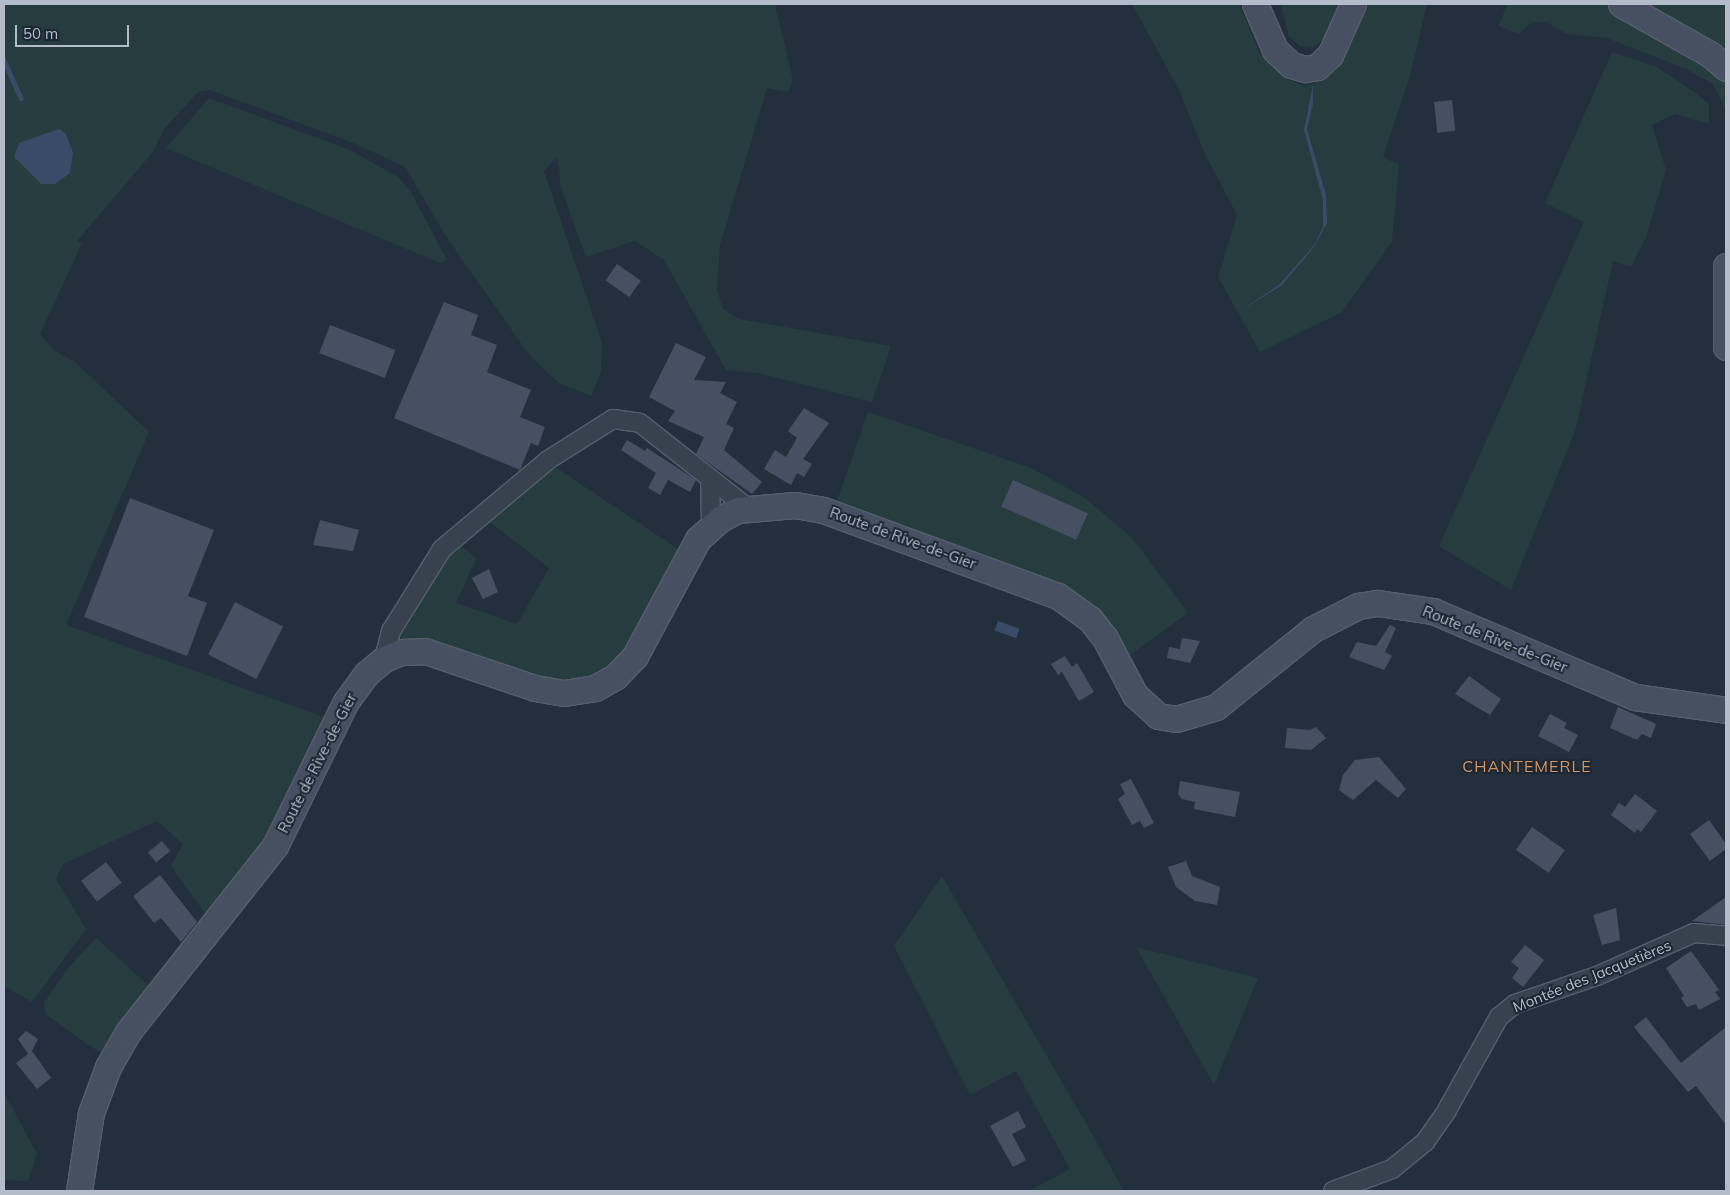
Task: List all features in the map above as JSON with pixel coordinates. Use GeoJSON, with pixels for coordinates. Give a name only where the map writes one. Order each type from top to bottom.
{"type":"FeatureCollection","features":[{"type":"Feature","properties":{"kind":"main road"},"geometry":{"type":"LineString","coordinates":[[1255,4],[1275,50],[1291,65],[1305,69],[1317,67],[1330,55],[1353,4]]}},
{"type":"Feature","properties":{"kind":"main road"},"geometry":{"type":"LineString","coordinates":[[1621,4],[1711,55],[1726,68]]}},
{"type":"Feature","properties":{"kind":"main road"},"geometry":{"type":"LineString","coordinates":[[1726,266],[1726,347]]}},
{"type":"Feature","properties":{"kind":"main road","name":"Route de Rive-de-Gier"},"geometry":{"type":"LineString","coordinates":[[78,1191],[91,1114],[106,1071],[128,1032],[275,846],[344,703],[366,674],[384,658],[401,652],[425,651],[535,688],[564,693],[595,688],[615,677],[635,656],[680,568],[711,526],[748,508],[795,505],[823,510],[1058,596],[1090,619],[1105,638],[1135,695],[1158,716],[1176,719],[1216,707],[1313,629],[1358,606],[1378,603],[1433,611],[1635,697],[1726,710]]}},
{"type":"Feature","properties":{"kind":"street"},"geometry":{"type":"LineString","coordinates":[[384,658],[392,632],[442,549],[490,504],[582,434],[613,418],[632,420],[672,446],[748,508]]}},
{"type":"Feature","properties":{"kind":"street"},"geometry":{"type":"LineString","coordinates":[[710,478],[711,526]]}},
{"type":"Feature","properties":{"kind":"street","name":"Montée des Jacquetières"},"geometry":{"type":"LineString","coordinates":[[1333,1191],[1392,1169],[1425,1142],[1447,1110],[1499,1017],[1515,1004],[1597,976],[1694,934],[1726,936]]}},
{"type":"Feature","properties":{"kind":"green space"},"geometry":{"type":"Polygon","coordinates":[[[4,4],[775,4],[793,80],[788,92],[767,88],[720,245],[717,290],[723,309],[739,319],[891,346],[872,402],[758,373],[726,370],[664,260],[635,241],[586,257],[561,188],[557,157],[544,171],[602,343],[601,372],[591,396],[559,383],[530,356],[445,235],[405,167],[356,144],[210,90],[198,92],[164,129],[153,152],[77,241],[82,243],[40,334],[53,350],[75,362],[149,432],[66,625],[327,718],[271,837],[209,919],[171,866],[183,844],[157,821],[63,864],[56,879],[86,929],[32,1002],[4,986],[4,4]]]}},
{"type":"Feature","properties":{"kind":"green space"},"geometry":{"type":"Polygon","coordinates":[[[1132,4],[1239,4],[1259,52],[1288,80],[1305,86],[1325,79],[1363,4],[1427,4],[1409,79],[1383,157],[1399,165],[1392,241],[1342,312],[1260,352],[1218,277],[1237,215],[1205,154],[1178,88],[1132,4]]]}},
{"type":"Feature","properties":{"kind":"green space"},"geometry":{"type":"Polygon","coordinates":[[[1281,4],[1338,4],[1325,37],[1314,47],[1300,46],[1289,37],[1281,4]]]}},
{"type":"Feature","properties":{"kind":"green space"},"geometry":{"type":"Polygon","coordinates":[[[1508,4],[1605,4],[1690,52],[1725,81],[1726,110],[1713,84],[1686,69],[1607,38],[1567,34],[1546,22],[1532,22],[1519,34],[1498,26],[1508,4]]]}},
{"type":"Feature","properties":{"kind":"green space"},"geometry":{"type":"Polygon","coordinates":[[[1646,4],[1726,4],[1726,49],[1646,4]]]}},
{"type":"Feature","properties":{"kind":"green space"},"geometry":{"type":"Polygon","coordinates":[[[1612,52],[1657,67],[1694,92],[1709,104],[1709,124],[1675,114],[1652,125],[1666,170],[1646,237],[1631,267],[1613,261],[1575,431],[1511,590],[1439,546],[1584,222],[1545,203],[1612,52]]]}},
{"type":"Feature","properties":{"kind":"green space"},"geometry":{"type":"Polygon","coordinates":[[[209,98],[350,150],[398,177],[411,192],[447,260],[440,263],[166,148],[209,98]]]}},
{"type":"Feature","properties":{"kind":"green space"},"geometry":{"type":"Polygon","coordinates":[[[868,412],[1031,468],[1085,498],[1133,539],[1188,613],[1130,655],[1103,616],[1068,586],[836,504],[868,412]]]}},
{"type":"Feature","properties":{"kind":"green space"},"geometry":{"type":"Polygon","coordinates":[[[552,465],[678,549],[661,590],[621,659],[588,679],[557,683],[399,641],[396,636],[441,564],[461,545],[476,559],[456,603],[517,624],[549,568],[486,519],[552,465]]]}},
{"type":"Feature","properties":{"kind":"green space"},"geometry":{"type":"Polygon","coordinates":[[[942,876],[1124,1191],[1029,1191],[1070,1169],[1016,1071],[970,1095],[894,946],[942,876]]]}},
{"type":"Feature","properties":{"kind":"green space"},"geometry":{"type":"Polygon","coordinates":[[[96,938],[150,987],[102,1054],[46,1015],[44,1003],[68,968],[96,938]]]}},
{"type":"Feature","properties":{"kind":"green space"},"geometry":{"type":"Polygon","coordinates":[[[1136,947],[1258,978],[1214,1085],[1136,947]]]}},
{"type":"Feature","properties":{"kind":"green space"},"geometry":{"type":"Polygon","coordinates":[[[4,1092],[37,1154],[28,1181],[4,1180],[4,1092]]]}},
{"type":"Feature","properties":{"kind":"water"},"geometry":{"type":"Polygon","coordinates":[[[1313,84],[1313,104],[1307,129],[1326,195],[1327,223],[1314,247],[1282,285],[1237,313],[1280,284],[1315,244],[1323,227],[1323,200],[1304,130],[1313,84]]]}},
{"type":"Feature","properties":{"kind":"water"},"geometry":{"type":"Polygon","coordinates":[[[59,129],[66,134],[73,153],[70,173],[55,184],[41,184],[14,157],[19,143],[59,129]]]}},
{"type":"Feature","properties":{"kind":"water"},"geometry":{"type":"Polygon","coordinates":[[[998,621],[1020,629],[1016,638],[995,630],[998,621]]]}},
{"type":"Feature","properties":{"kind":"building"},"geometry":{"type":"Polygon","coordinates":[[[1452,100],[1455,131],[1437,133],[1434,102],[1452,100]]]}},
{"type":"Feature","properties":{"kind":"building"},"geometry":{"type":"Polygon","coordinates":[[[617,264],[641,281],[629,297],[606,280],[617,264]]]}},
{"type":"Feature","properties":{"kind":"building"},"geometry":{"type":"Polygon","coordinates":[[[444,302],[478,315],[471,335],[497,345],[487,372],[531,390],[520,417],[545,427],[538,446],[531,443],[520,470],[394,418],[444,302]]]}},
{"type":"Feature","properties":{"kind":"building"},"geometry":{"type":"Polygon","coordinates":[[[330,325],[395,350],[385,378],[319,353],[330,325]]]}},
{"type":"Feature","properties":{"kind":"building"},"geometry":{"type":"Polygon","coordinates":[[[676,343],[706,357],[694,380],[726,382],[720,393],[737,402],[726,424],[734,428],[724,450],[762,482],[752,494],[696,454],[704,437],[668,421],[675,411],[649,397],[676,343]]]}},
{"type":"Feature","properties":{"kind":"building"},"geometry":{"type":"Polygon","coordinates":[[[804,408],[829,423],[803,459],[812,464],[804,477],[797,473],[791,485],[764,469],[775,450],[786,457],[797,438],[788,431],[804,408]]]}},
{"type":"Feature","properties":{"kind":"building"},"geometry":{"type":"Polygon","coordinates":[[[627,440],[645,451],[647,448],[696,480],[690,492],[668,480],[660,495],[648,488],[656,473],[621,450],[627,440]]]}},
{"type":"Feature","properties":{"kind":"building"},"geometry":{"type":"Polygon","coordinates":[[[1013,480],[1088,513],[1076,540],[1001,506],[1013,480]]]}},
{"type":"Feature","properties":{"kind":"building"},"geometry":{"type":"Polygon","coordinates":[[[130,498],[214,530],[188,596],[207,603],[187,656],[84,617],[130,498]]]}},
{"type":"Feature","properties":{"kind":"building"},"geometry":{"type":"Polygon","coordinates":[[[320,520],[359,530],[353,551],[313,545],[320,520]]]}},
{"type":"Feature","properties":{"kind":"building"},"geometry":{"type":"Polygon","coordinates":[[[489,569],[498,592],[483,599],[472,578],[489,569]]]}},
{"type":"Feature","properties":{"kind":"building"},"geometry":{"type":"Polygon","coordinates":[[[235,602],[283,627],[256,679],[208,655],[235,602]]]}},
{"type":"Feature","properties":{"kind":"building"},"geometry":{"type":"Polygon","coordinates":[[[1390,625],[1396,628],[1385,652],[1392,656],[1384,670],[1349,657],[1357,642],[1376,646],[1390,625]]]}},
{"type":"Feature","properties":{"kind":"building"},"geometry":{"type":"Polygon","coordinates":[[[1182,638],[1200,641],[1190,663],[1167,658],[1169,647],[1180,649],[1182,638]]]}},
{"type":"Feature","properties":{"kind":"building"},"geometry":{"type":"Polygon","coordinates":[[[1065,656],[1072,667],[1077,663],[1094,692],[1079,701],[1062,672],[1058,675],[1051,664],[1065,656]]]}},
{"type":"Feature","properties":{"kind":"building"},"geometry":{"type":"Polygon","coordinates":[[[1469,676],[1501,699],[1490,715],[1455,694],[1469,676]]]}},
{"type":"Feature","properties":{"kind":"building"},"geometry":{"type":"Polygon","coordinates":[[[1618,707],[1656,724],[1651,738],[1642,734],[1637,740],[1610,728],[1618,707]]]}},
{"type":"Feature","properties":{"kind":"building"},"geometry":{"type":"Polygon","coordinates":[[[1550,714],[1567,723],[1564,728],[1578,735],[1569,752],[1538,736],[1550,714]]]}},
{"type":"Feature","properties":{"kind":"building"},"geometry":{"type":"Polygon","coordinates":[[[1316,727],[1326,738],[1311,750],[1285,748],[1287,728],[1310,730],[1316,727]]]}},
{"type":"Feature","properties":{"kind":"building"},"geometry":{"type":"Polygon","coordinates":[[[1379,757],[1406,789],[1398,798],[1376,780],[1353,800],[1339,790],[1343,775],[1355,760],[1379,757]]]}},
{"type":"Feature","properties":{"kind":"building"},"geometry":{"type":"Polygon","coordinates":[[[1131,779],[1154,823],[1144,828],[1140,821],[1132,825],[1118,799],[1125,794],[1120,784],[1131,779]]]}},
{"type":"Feature","properties":{"kind":"building"},"geometry":{"type":"Polygon","coordinates":[[[1180,781],[1240,792],[1235,817],[1194,809],[1195,802],[1182,799],[1178,794],[1180,781]]]}},
{"type":"Feature","properties":{"kind":"building"},"geometry":{"type":"Polygon","coordinates":[[[1635,794],[1657,811],[1641,832],[1637,829],[1635,833],[1611,815],[1619,803],[1625,807],[1635,794]]]}},
{"type":"Feature","properties":{"kind":"building"},"geometry":{"type":"Polygon","coordinates":[[[1709,820],[1726,844],[1726,849],[1710,861],[1690,834],[1709,820]]]}},
{"type":"Feature","properties":{"kind":"building"},"geometry":{"type":"Polygon","coordinates":[[[1532,827],[1565,850],[1549,873],[1516,850],[1532,827]]]}},
{"type":"Feature","properties":{"kind":"building"},"geometry":{"type":"Polygon","coordinates":[[[162,841],[170,851],[156,862],[148,852],[162,841]]]}},
{"type":"Feature","properties":{"kind":"building"},"geometry":{"type":"Polygon","coordinates":[[[1186,861],[1192,876],[1220,887],[1217,905],[1195,901],[1176,887],[1168,867],[1186,861]]]}},
{"type":"Feature","properties":{"kind":"building"},"geometry":{"type":"Polygon","coordinates":[[[106,862],[122,883],[97,901],[81,881],[106,862]]]}},
{"type":"Feature","properties":{"kind":"building"},"geometry":{"type":"Polygon","coordinates":[[[160,875],[197,922],[181,942],[161,918],[154,923],[133,896],[160,875]]]}},
{"type":"Feature","properties":{"kind":"building"},"geometry":{"type":"Polygon","coordinates":[[[1726,897],[1726,925],[1692,921],[1726,897]]]}},
{"type":"Feature","properties":{"kind":"building"},"geometry":{"type":"Polygon","coordinates":[[[1616,908],[1620,940],[1602,945],[1593,915],[1616,908]]]}},
{"type":"Feature","properties":{"kind":"building"},"geometry":{"type":"Polygon","coordinates":[[[1525,945],[1544,960],[1523,987],[1512,978],[1519,968],[1511,962],[1525,945]]]}},
{"type":"Feature","properties":{"kind":"building"},"geometry":{"type":"Polygon","coordinates":[[[1691,951],[1719,990],[1715,992],[1720,999],[1699,1010],[1696,1004],[1687,1007],[1681,998],[1684,996],[1666,968],[1691,951]]]}},
{"type":"Feature","properties":{"kind":"building"},"geometry":{"type":"Polygon","coordinates":[[[1646,1017],[1681,1063],[1726,1027],[1726,1125],[1696,1086],[1688,1092],[1634,1027],[1646,1017]]]}},
{"type":"Feature","properties":{"kind":"building"},"geometry":{"type":"Polygon","coordinates":[[[26,1031],[38,1039],[32,1051],[51,1078],[37,1089],[16,1063],[28,1054],[18,1039],[26,1031]]]}},
{"type":"Feature","properties":{"kind":"building"},"geometry":{"type":"Polygon","coordinates":[[[1018,1111],[1026,1127],[1012,1134],[1026,1160],[1013,1167],[990,1126],[1018,1111]]]}},
{"type":"Feature","properties":{"kind":"waterway"},"geometry":{"type":"LineString","coordinates":[[4,60],[21,98]]}},
{"type":"Feature","properties":{"kind":"district","name":"CHANTEMERLE"},"geometry":{"type":"Point","coordinates":[1527,766]}}]}
